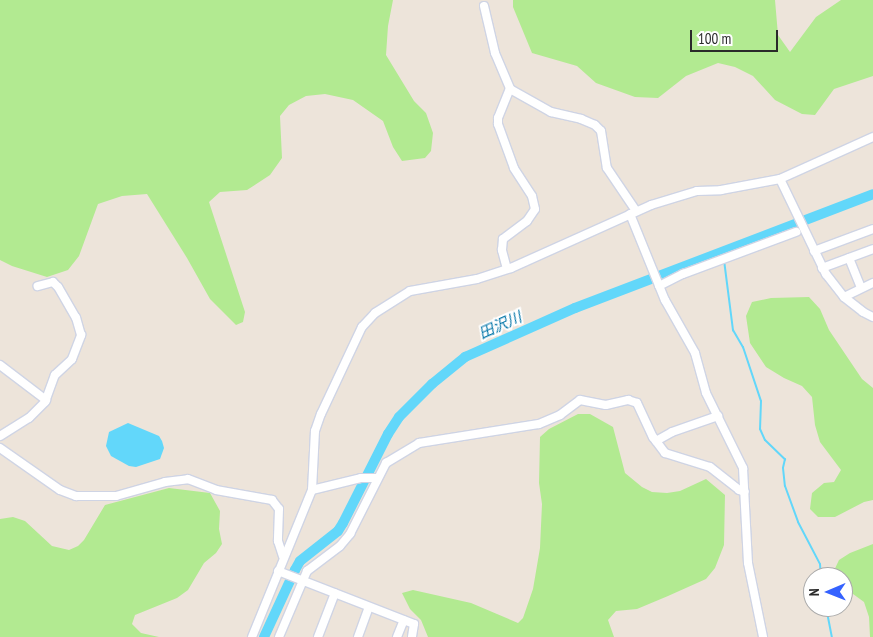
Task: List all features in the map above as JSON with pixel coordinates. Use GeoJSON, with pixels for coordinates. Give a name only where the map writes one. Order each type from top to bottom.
{"type":"FeatureCollection","features":[{"type":"Feature","properties":{"kind":"street"},"geometry":{"type":"LineString","coordinates":[[484,6],[495,53],[510,89],[551,112],[581,119],[595,125],[601,131],[607,168],[633,213],[659,286],[695,353],[706,393],[743,468],[748,563],[763,637]]}},
{"type":"Feature","properties":{"kind":"street"},"geometry":{"type":"LineString","coordinates":[[507,269],[502,250],[503,240],[530,218],[535,204],[514,168],[498,124],[498,118],[510,89]]}},
{"type":"Feature","properties":{"kind":"street"},"geometry":{"type":"LineString","coordinates":[[252,637],[283,556],[312,490],[316,431],[321,414],[340,370],[367,320],[410,291],[477,279],[507,269],[633,213],[697,191],[721,190],[780,179],[873,137]]}},
{"type":"Feature","properties":{"kind":"street"},"geometry":{"type":"LineString","coordinates":[[780,179],[822,268],[844,297],[863,312],[873,317]]}},
{"type":"Feature","properties":{"kind":"street"},"geometry":{"type":"LineString","coordinates":[[814,251],[873,229]]}},
{"type":"Feature","properties":{"kind":"street"},"geometry":{"type":"LineString","coordinates":[[659,286],[683,274],[796,232]]}},
{"type":"Feature","properties":{"kind":"street"},"geometry":{"type":"LineString","coordinates":[[822,268],[873,249]]}},
{"type":"Feature","properties":{"kind":"street"},"geometry":{"type":"LineString","coordinates":[[849,258],[861,287]]}},
{"type":"Feature","properties":{"kind":"street"},"geometry":{"type":"LineString","coordinates":[[0,436],[30,418],[46,400],[56,375],[72,358],[81,335],[76,318],[53,282],[38,286]]}},
{"type":"Feature","properties":{"kind":"street"},"geometry":{"type":"LineString","coordinates":[[844,297],[861,287],[873,283]]}},
{"type":"Feature","properties":{"kind":"street"},"geometry":{"type":"LineString","coordinates":[[0,365],[46,400]]}},
{"type":"Feature","properties":{"kind":"street"},"geometry":{"type":"LineString","coordinates":[[279,637],[301,580],[311,566],[340,546],[350,534],[374,478],[386,463],[419,443],[539,424],[560,415],[580,400],[606,405],[628,400],[637,403],[656,441],[665,453],[710,467],[739,490],[745,492]]}},
{"type":"Feature","properties":{"kind":"street"},"geometry":{"type":"LineString","coordinates":[[656,441],[672,432],[718,416]]}},
{"type":"Feature","properties":{"kind":"street"},"geometry":{"type":"LineString","coordinates":[[0,448],[60,490],[76,496],[116,496],[165,482],[188,479],[216,490],[272,500],[279,509],[278,541],[283,556]]}},
{"type":"Feature","properties":{"kind":"street"},"geometry":{"type":"LineString","coordinates":[[312,490],[361,478],[374,478]]}},
{"type":"Feature","properties":{"kind":"street"},"geometry":{"type":"LineString","coordinates":[[278,571],[414,624],[412,637]]}},
{"type":"Feature","properties":{"kind":"street"},"geometry":{"type":"LineString","coordinates":[[318,637],[335,593]]}},
{"type":"Feature","properties":{"kind":"street"},"geometry":{"type":"LineString","coordinates":[[358,637],[369,607]]}},
{"type":"Feature","properties":{"kind":"street"},"geometry":{"type":"LineString","coordinates":[[397,637],[404,620]]}},
{"type":"Feature","properties":{"kind":"green space"},"geometry":{"type":"Polygon","coordinates":[[[0,0],[393,0],[388,26],[386,55],[414,101],[426,113],[433,133],[431,151],[425,158],[402,161],[393,147],[383,121],[353,100],[325,94],[306,96],[289,105],[280,116],[282,158],[270,175],[247,190],[220,192],[209,202],[245,312],[243,322],[236,325],[210,299],[147,194],[122,196],[98,204],[79,256],[68,270],[47,277],[12,266],[0,260],[0,0]]]}},
{"type":"Feature","properties":{"kind":"green space"},"geometry":{"type":"Polygon","coordinates":[[[513,0],[775,0],[778,35],[790,52],[816,17],[841,0],[873,0],[873,76],[834,89],[815,115],[802,114],[775,100],[753,76],[735,67],[718,63],[686,76],[658,98],[635,97],[596,83],[577,66],[532,53],[513,7],[513,0]]]}},
{"type":"Feature","properties":{"kind":"green space"},"geometry":{"type":"Polygon","coordinates":[[[809,297],[820,309],[829,330],[862,379],[873,388],[873,500],[864,502],[835,517],[818,517],[810,509],[812,493],[824,483],[834,482],[841,470],[820,442],[815,425],[812,397],[802,386],[766,367],[750,343],[746,316],[752,302],[771,298],[809,297]]]}},
{"type":"Feature","properties":{"kind":"green space"},"geometry":{"type":"Polygon","coordinates":[[[578,414],[590,414],[613,427],[625,473],[642,487],[652,492],[667,493],[680,491],[706,479],[725,495],[724,545],[715,568],[706,579],[668,596],[637,609],[616,611],[608,620],[614,637],[428,637],[421,620],[410,609],[402,593],[413,590],[471,603],[518,623],[523,618],[533,589],[540,548],[542,504],[539,483],[540,437],[549,429],[578,414]]]}},
{"type":"Feature","properties":{"kind":"green space"},"geometry":{"type":"Polygon","coordinates":[[[169,488],[210,493],[220,511],[219,529],[222,544],[216,553],[204,563],[188,590],[177,598],[135,615],[132,624],[141,633],[159,637],[0,637],[0,519],[13,517],[25,521],[52,546],[69,550],[78,546],[84,540],[105,505],[169,488]]]}},
{"type":"Feature","properties":{"kind":"green space"},"geometry":{"type":"Polygon","coordinates":[[[873,544],[873,637],[870,637],[869,617],[864,602],[853,594],[853,567],[836,567],[839,560],[850,553],[873,544]]]}},
{"type":"Feature","properties":{"kind":"water"},"geometry":{"type":"Polygon","coordinates":[[[128,423],[159,436],[164,448],[160,459],[136,467],[129,466],[111,456],[106,446],[109,432],[128,423]]]}},
{"type":"Feature","properties":{"kind":"waterway","name":"田沢川"},"geometry":{"type":"LineString","coordinates":[[264,637],[300,561],[338,531],[388,434],[399,417],[432,384],[465,357],[575,308],[873,194]]}},
{"type":"Feature","properties":{"kind":"waterway"},"geometry":{"type":"LineString","coordinates":[[724,260],[733,330],[743,347],[761,401],[760,429],[765,440],[785,459],[783,468],[785,486],[798,522],[820,567]]}},
{"type":"Feature","properties":{"kind":"waterway"},"geometry":{"type":"LineString","coordinates":[[828,617],[832,637]]}}]}
